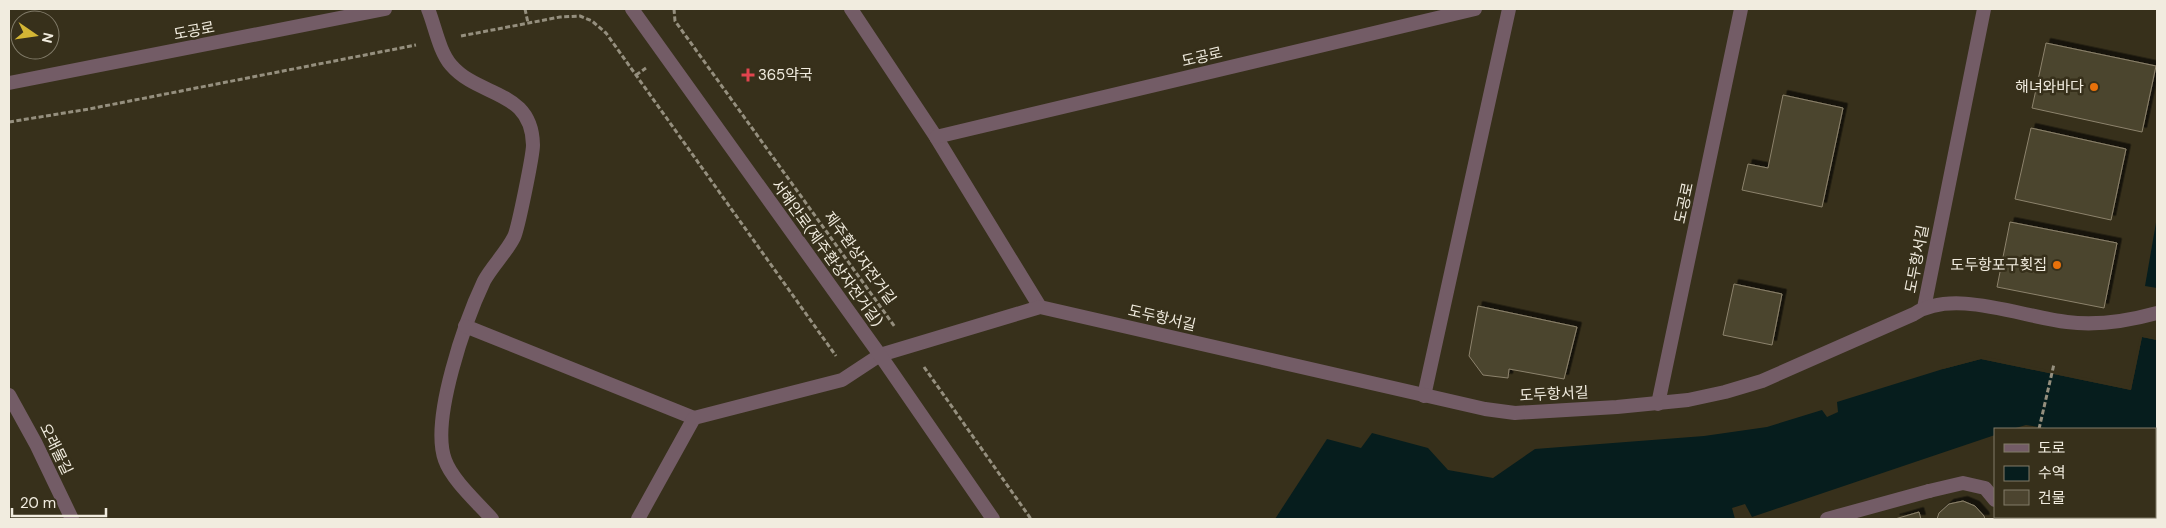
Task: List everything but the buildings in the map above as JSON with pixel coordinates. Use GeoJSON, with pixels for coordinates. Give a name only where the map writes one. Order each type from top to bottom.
{"type":"FeatureCollection","features":[{"type":"Feature","properties":{"kind":"street","name":"도공로"},"geometry":{"type":"LineString","coordinates":[[9,84],[385,9]]}},
{"type":"Feature","properties":{"kind":"street"},"geometry":{"type":"LineString","coordinates":[[428,9],[451,64],[464,76],[508,99],[522,110],[530,125],[533,146],[515,236],[485,280],[465,326],[443,411],[442,448],[445,461],[452,473],[492,519]]}},
{"type":"Feature","properties":{"kind":"street","name":"서해안로(제주환상자전거길)"},"geometry":{"type":"LineString","coordinates":[[632,9],[880,355],[993,519]]}},
{"type":"Feature","properties":{"kind":"street"},"geometry":{"type":"LineString","coordinates":[[851,9],[936,137],[1040,307]]}},
{"type":"Feature","properties":{"kind":"street","name":"도공로"},"geometry":{"type":"LineString","coordinates":[[936,137],[1475,9]]}},
{"type":"Feature","properties":{"kind":"street"},"geometry":{"type":"LineString","coordinates":[[1424,396],[1509,9]]}},
{"type":"Feature","properties":{"kind":"street","name":"도공로"},"geometry":{"type":"LineString","coordinates":[[1658,404],[1741,9]]}},
{"type":"Feature","properties":{"kind":"street","name":"도두항서길"},"geometry":{"type":"LineString","coordinates":[[694,418],[842,380],[880,355],[1040,307],[1424,396],[1485,409],[1515,413],[1658,404],[1725,392],[1762,381],[1924,308],[1984,9]]}},
{"type":"Feature","properties":{"kind":"street"},"geometry":{"type":"LineString","coordinates":[[1924,308],[1943,303],[1965,303],[2068,323],[2123,322],[2157,313]]}},
{"type":"Feature","properties":{"kind":"street"},"geometry":{"type":"LineString","coordinates":[[465,326],[694,418],[638,519]]}},
{"type":"Feature","properties":{"kind":"street","name":"오래물길"},"geometry":{"type":"LineString","coordinates":[[9,395],[36,444],[72,519]]}},
{"type":"Feature","properties":{"kind":"street"},"geometry":{"type":"LineString","coordinates":[[1827,519],[1963,483],[1985,488],[1994,499]]}},
{"type":"Feature","properties":{"kind":"path"},"geometry":{"type":"LineString","coordinates":[[525,9],[528,23]]}},
{"type":"Feature","properties":{"kind":"path","name":"제주환상자전거길"},"geometry":{"type":"LineString","coordinates":[[674,9],[675,21],[1031,519]]}},
{"type":"Feature","properties":{"kind":"path"},"geometry":{"type":"LineString","coordinates":[[9,122],[89,109],[560,17],[580,16],[592,21],[606,33],[836,356]]}},
{"type":"Feature","properties":{"kind":"path"},"geometry":{"type":"LineString","coordinates":[[2039,428],[2054,364]]}},
{"type":"Feature","properties":{"kind":"water"},"geometry":{"type":"Polygon","coordinates":[[[2157,217],[2157,288],[2145,286],[2157,217]]]}},
{"type":"Feature","properties":{"kind":"water"},"geometry":{"type":"Polygon","coordinates":[[[2142,337],[2157,340],[2157,519],[2044,519],[2156,518],[2156,428],[2046,428],[2026,425],[2016,428],[1994,428],[1994,435],[1752,517],[1745,504],[1732,508],[1735,519],[1275,519],[1327,439],[1361,448],[1372,433],[1428,448],[1448,470],[1493,478],[1535,449],[1704,436],[1767,427],[1822,410],[1827,417],[1838,412],[1837,402],[1981,359],[2131,390],[2142,337]]]}},
{"type":"Feature","properties":{"kind":"pier"},"geometry":{"type":"Polygon","coordinates":[[[2142,335],[2157,338],[2157,340],[2142,337],[2131,390],[1981,359],[1943,369],[1942,366],[1982,356],[2129,387],[2142,335]]]}},
{"type":"Feature","properties":{"kind":"place","name":"365약국"},"geometry":{"type":"Point","coordinates":[748,75]}},
{"type":"Feature","properties":{"kind":"place","name":"해녀와바다"},"geometry":{"type":"Point","coordinates":[2094,87]}},
{"type":"Feature","properties":{"kind":"place","name":"도두항포구횟집"},"geometry":{"type":"Point","coordinates":[2057,265]}}]}
